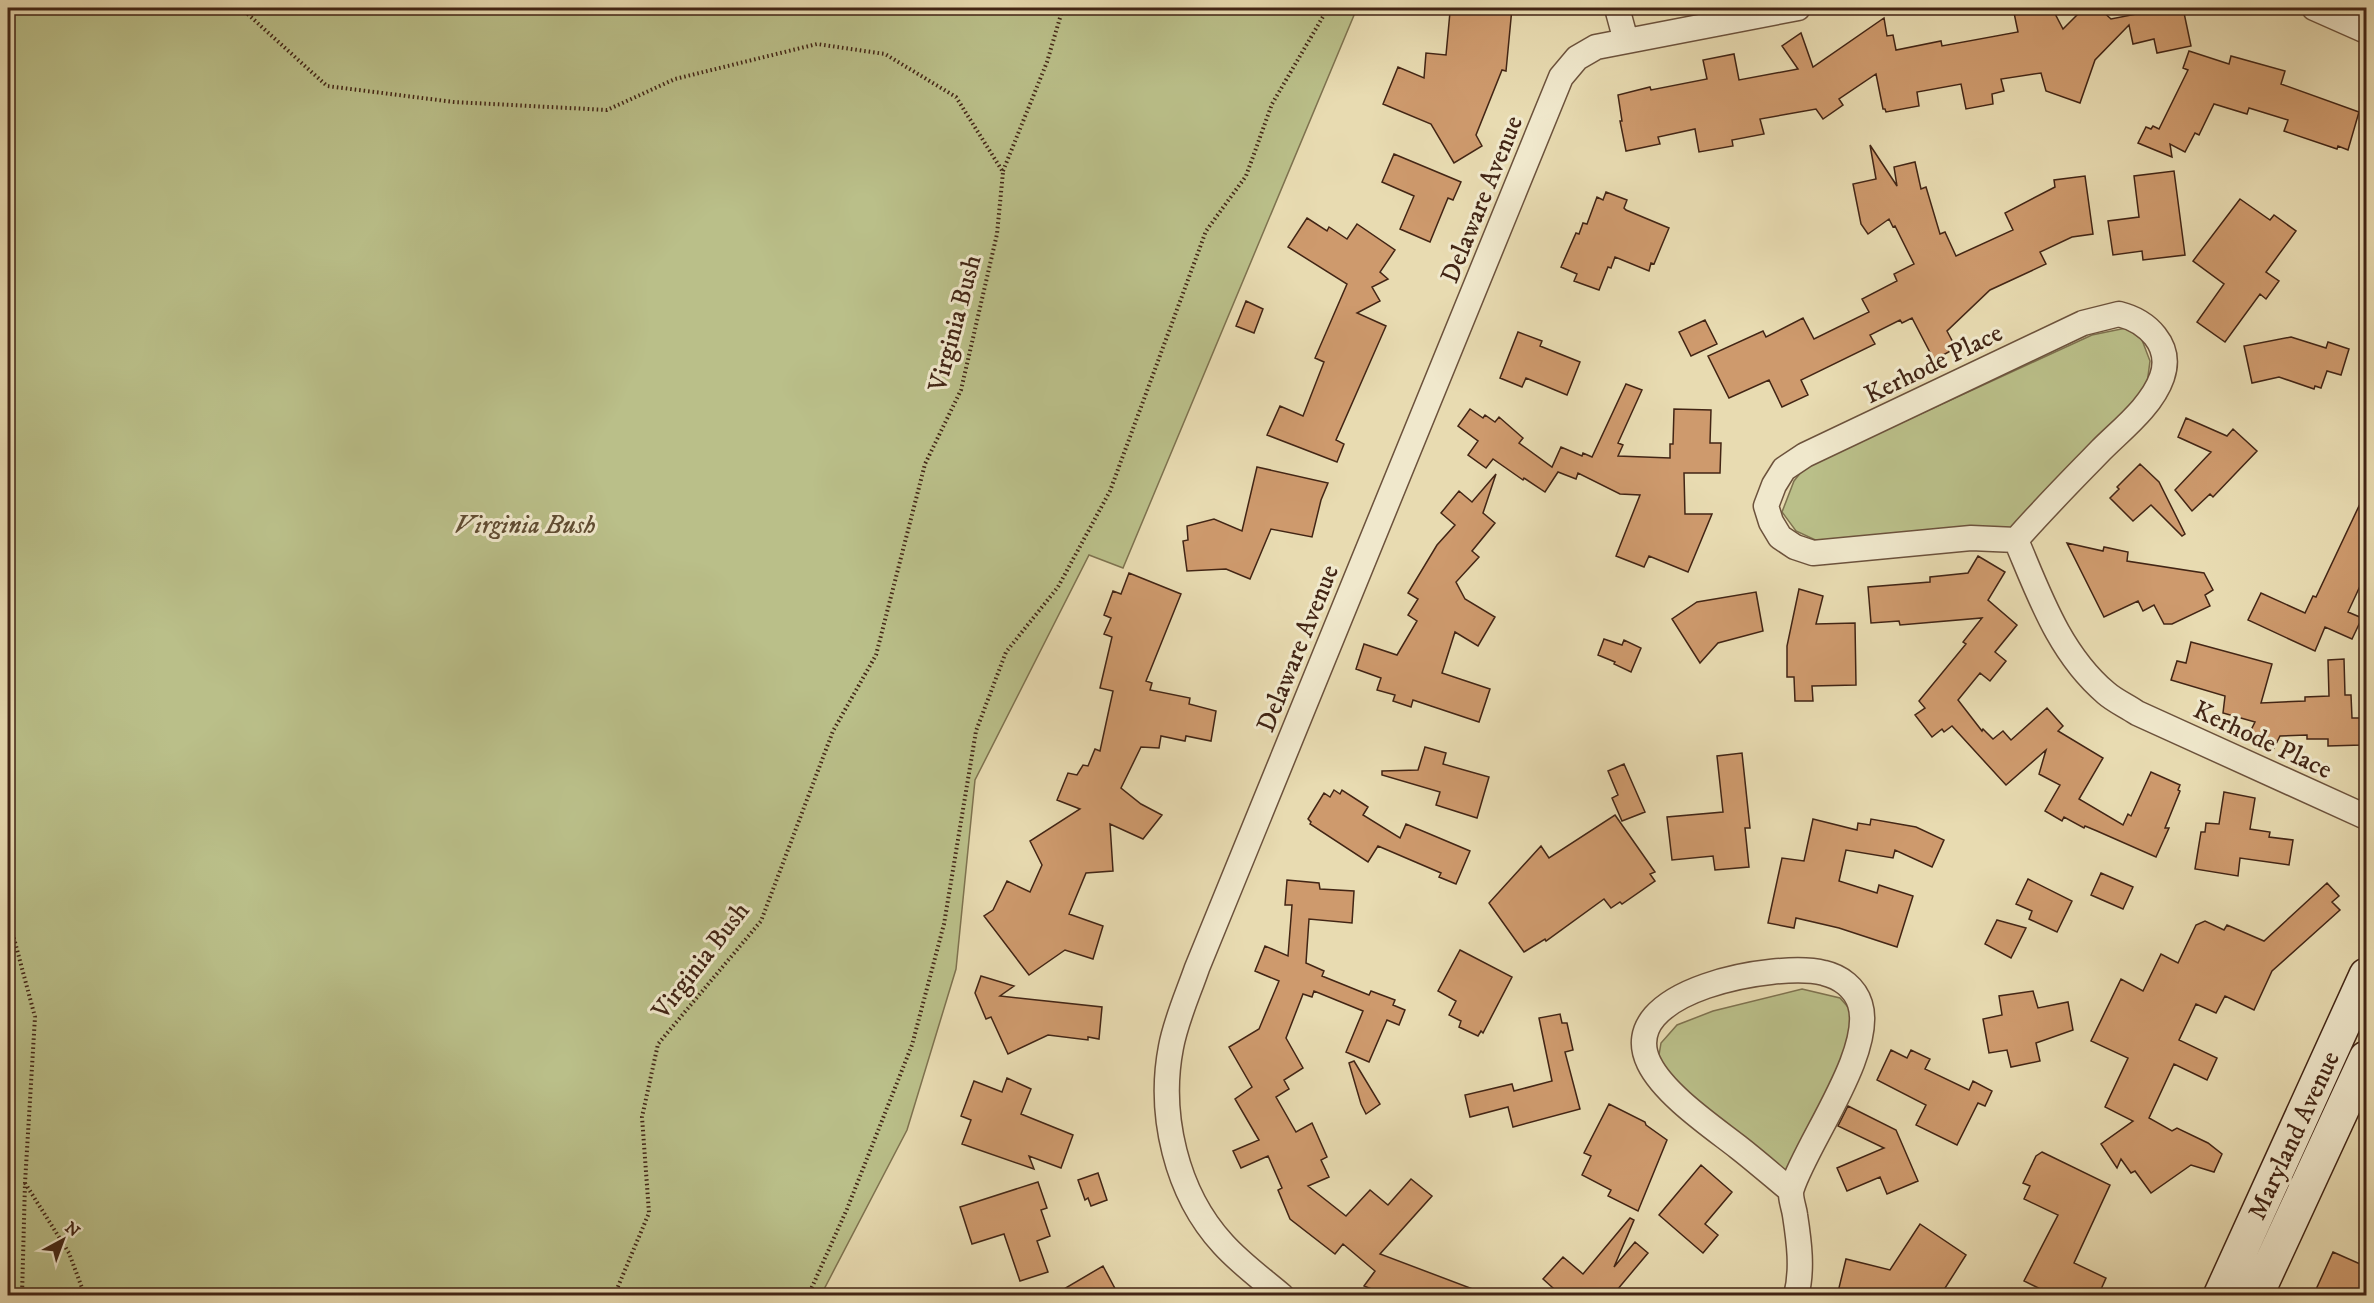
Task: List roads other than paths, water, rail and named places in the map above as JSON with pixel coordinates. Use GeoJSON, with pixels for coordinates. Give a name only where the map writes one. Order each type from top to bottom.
{"type":"FeatureCollection","features":[{"type":"Feature","properties":{"kind":"street"},"geometry":{"type":"LineString","coordinates":[[1617,8],[1626,41]]}},
{"type":"Feature","properties":{"kind":"street","name":"Delaware Avenue"},"geometry":{"type":"LineString","coordinates":[[1282,1296],[1223,1244],[1199,1212],[1183,1179],[1174,1149],[1167,1115],[1167,1074],[1171,1045],[1202,957],[1561,77],[1577,58],[1596,47],[1798,8]]}},
{"type":"Feature","properties":{"kind":"street"},"geometry":{"type":"LineString","coordinates":[[2314,8],[2367,32]]}},
{"type":"Feature","properties":{"kind":"street","name":"Kerhode Place"},"geometry":{"type":"LineString","coordinates":[[2119,314],[2135,318],[2152,330],[2163,349],[2165,363],[2162,377],[2152,395],[2135,416],[2041,511],[2016,540],[1971,538],[1813,553],[1795,547],[1780,537],[1771,522],[1766,506],[1774,485],[1784,469],[1805,455],[2083,323],[2119,314]]}},
{"type":"Feature","properties":{"kind":"street","name":"Kerhode Place"},"geometry":{"type":"LineString","coordinates":[[2016,540],[2054,626],[2074,658],[2106,693],[2137,713],[2367,817]]}},
{"type":"Feature","properties":{"kind":"street"},"geometry":{"type":"LineString","coordinates":[[1790,1190],[1663,1084],[1650,1065],[1643,1049],[1644,1036],[1650,1023],[1679,998],[1714,982],[1760,973],[1805,970],[1825,973],[1843,980],[1854,992],[1863,1017],[1857,1047],[1834,1101],[1790,1190],[1798,1242],[1800,1279],[1796,1296]]}},
{"type":"Feature","properties":{"kind":"street","name":"Maryland Avenue"},"geometry":{"type":"LineString","coordinates":[[2220,1296],[2367,975]]}},
{"type":"Feature","properties":{"kind":"street","name":"Maryland Avenue"},"geometry":{"type":"LineString","coordinates":[[2256,1296],[2367,1058]]}},
{"type":"Feature","properties":{"kind":"park label","name":"Virginia Bush"},"geometry":{"type":"Point","coordinates":[525,524]}}]}
